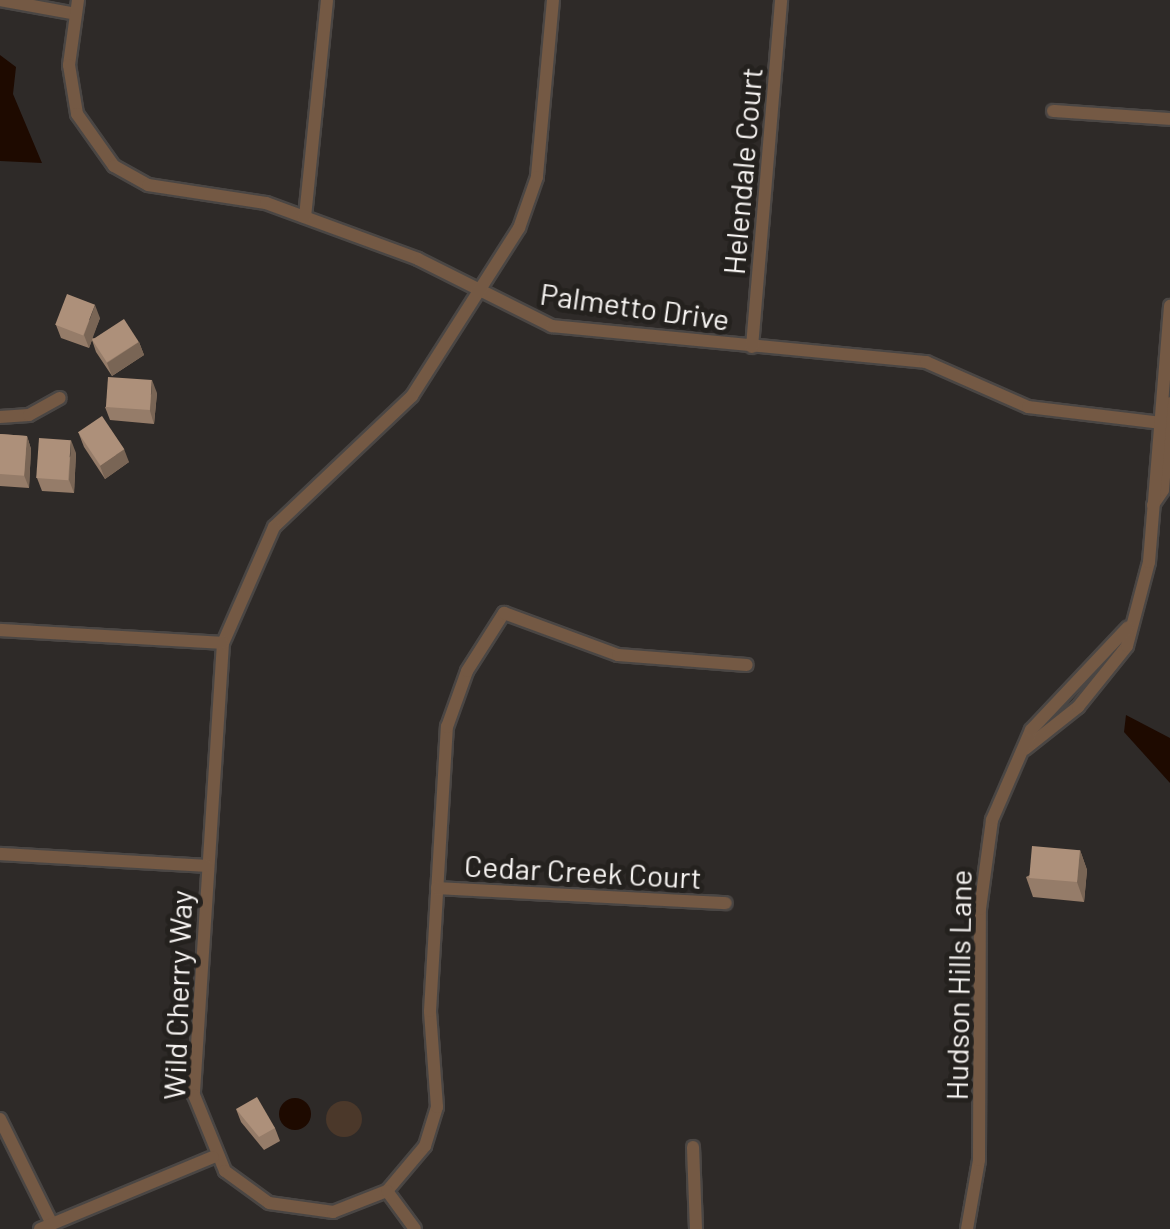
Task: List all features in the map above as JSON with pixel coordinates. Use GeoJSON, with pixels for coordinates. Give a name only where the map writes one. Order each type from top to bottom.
{"type":"FeatureCollection","features":[{"type":"Feature","properties":{"kind":"street"},"geometry":{"type":"LineString","coordinates":[[0,0],[77,7]]}},
{"type":"Feature","properties":{"kind":"street"},"geometry":{"type":"LineString","coordinates":[[305,217],[327,0]]}},
{"type":"Feature","properties":{"kind":"street","name":"Wild Cherry Way"},"geometry":{"type":"LineString","coordinates":[[212,1157],[194,1095],[206,866],[224,643],[274,527],[412,396],[478,294],[534,194],[553,0]]}},
{"type":"Feature","properties":{"kind":"street","name":"Helendale Court"},"geometry":{"type":"LineString","coordinates":[[752,347],[781,0]]}},
{"type":"Feature","properties":{"kind":"street","name":"Palmetto Drive"},"geometry":{"type":"LineString","coordinates":[[77,7],[71,89],[86,133],[114,166],[158,188],[305,217],[418,259],[478,294],[552,326],[926,362],[1028,408],[1164,423]]}},
{"type":"Feature","properties":{"kind":"street"},"geometry":{"type":"LineString","coordinates":[[1054,111],[1170,119]]}},
{"type":"Feature","properties":{"kind":"street","name":"Hudson Hills Lane"},"geometry":{"type":"LineString","coordinates":[[967,1229],[981,1134],[985,852],[1002,788],[1025,748],[1128,627],[1145,578],[1164,423],[1170,306]]}},
{"type":"Feature","properties":{"kind":"street"},"geometry":{"type":"LineString","coordinates":[[0,417],[29,416],[60,398]]}},
{"type":"Feature","properties":{"kind":"street","name":"Hudson Hills Lane"},"geometry":{"type":"LineString","coordinates":[[1164,423],[1170,404]]}},
{"type":"Feature","properties":{"kind":"street"},"geometry":{"type":"LineString","coordinates":[[0,1119],[46,1226],[212,1157],[244,1188],[290,1210],[332,1212],[387,1191],[415,1163],[437,1106],[430,1011],[450,710],[504,613],[618,656],[747,665]]}},
{"type":"Feature","properties":{"kind":"street"},"geometry":{"type":"LineString","coordinates":[[0,630],[224,643]]}},
{"type":"Feature","properties":{"kind":"street"},"geometry":{"type":"LineString","coordinates":[[0,854],[206,866]]}},
{"type":"Feature","properties":{"kind":"street","name":"Cedar Creek Court"},"geometry":{"type":"LineString","coordinates":[[437,888],[726,903]]}},
{"type":"Feature","properties":{"kind":"street"},"geometry":{"type":"LineString","coordinates":[[693,1147],[696,1229]]}},
{"type":"Feature","properties":{"kind":"street"},"geometry":{"type":"LineString","coordinates":[[387,1191],[415,1229]]}},
{"type":"Feature","properties":{"kind":"shaded area"},"geometry":{"type":"Polygon","coordinates":[[[0,55],[16,67],[13,94],[42,163],[0,161],[0,55]]]}},
{"type":"Feature","properties":{"kind":"shaded area"},"geometry":{"type":"Polygon","coordinates":[[[1126,715],[1170,738],[1170,783],[1124,732],[1126,715]]]}},
{"type":"Feature","properties":{"kind":"shaded area"},"geometry":{"type":"Polygon","coordinates":[[[295,1098],[306,1103],[311,1114],[306,1125],[295,1130],[284,1125],[279,1114],[284,1103],[295,1098]]]}},
{"type":"Feature","properties":{"kind":"shaded area"},"geometry":{"type":"Polygon","coordinates":[[[344,1101],[356,1107],[362,1119],[356,1131],[344,1137],[332,1131],[326,1119],[332,1107],[344,1101]]]}},
{"type":"Feature","properties":{"kind":"building"},"geometry":{"type":"Polygon","coordinates":[[[67,294],[95,305],[83,336],[55,325],[67,294]]]}},
{"type":"Feature","properties":{"kind":"building"},"geometry":{"type":"Polygon","coordinates":[[[124,319],[139,342],[107,362],[92,340],[124,319]]]}},
{"type":"Feature","properties":{"kind":"building"},"geometry":{"type":"Polygon","coordinates":[[[108,377],[152,380],[150,410],[106,407],[108,377]]]}},
{"type":"Feature","properties":{"kind":"building"},"geometry":{"type":"Polygon","coordinates":[[[102,416],[124,449],[100,465],[78,432],[102,416]]]}},
{"type":"Feature","properties":{"kind":"building"},"geometry":{"type":"Polygon","coordinates":[[[0,434],[27,436],[24,476],[0,474],[0,434]]]}},
{"type":"Feature","properties":{"kind":"building"},"geometry":{"type":"Polygon","coordinates":[[[39,438],[71,440],[68,480],[36,478],[39,438]]]}},
{"type":"Feature","properties":{"kind":"building"},"geometry":{"type":"Polygon","coordinates":[[[1032,846],[1080,850],[1077,882],[1029,878],[1032,846]]]}},
{"type":"Feature","properties":{"kind":"building"},"geometry":{"type":"Polygon","coordinates":[[[257,1097],[275,1128],[259,1137],[236,1109],[257,1097]]]}}]}
